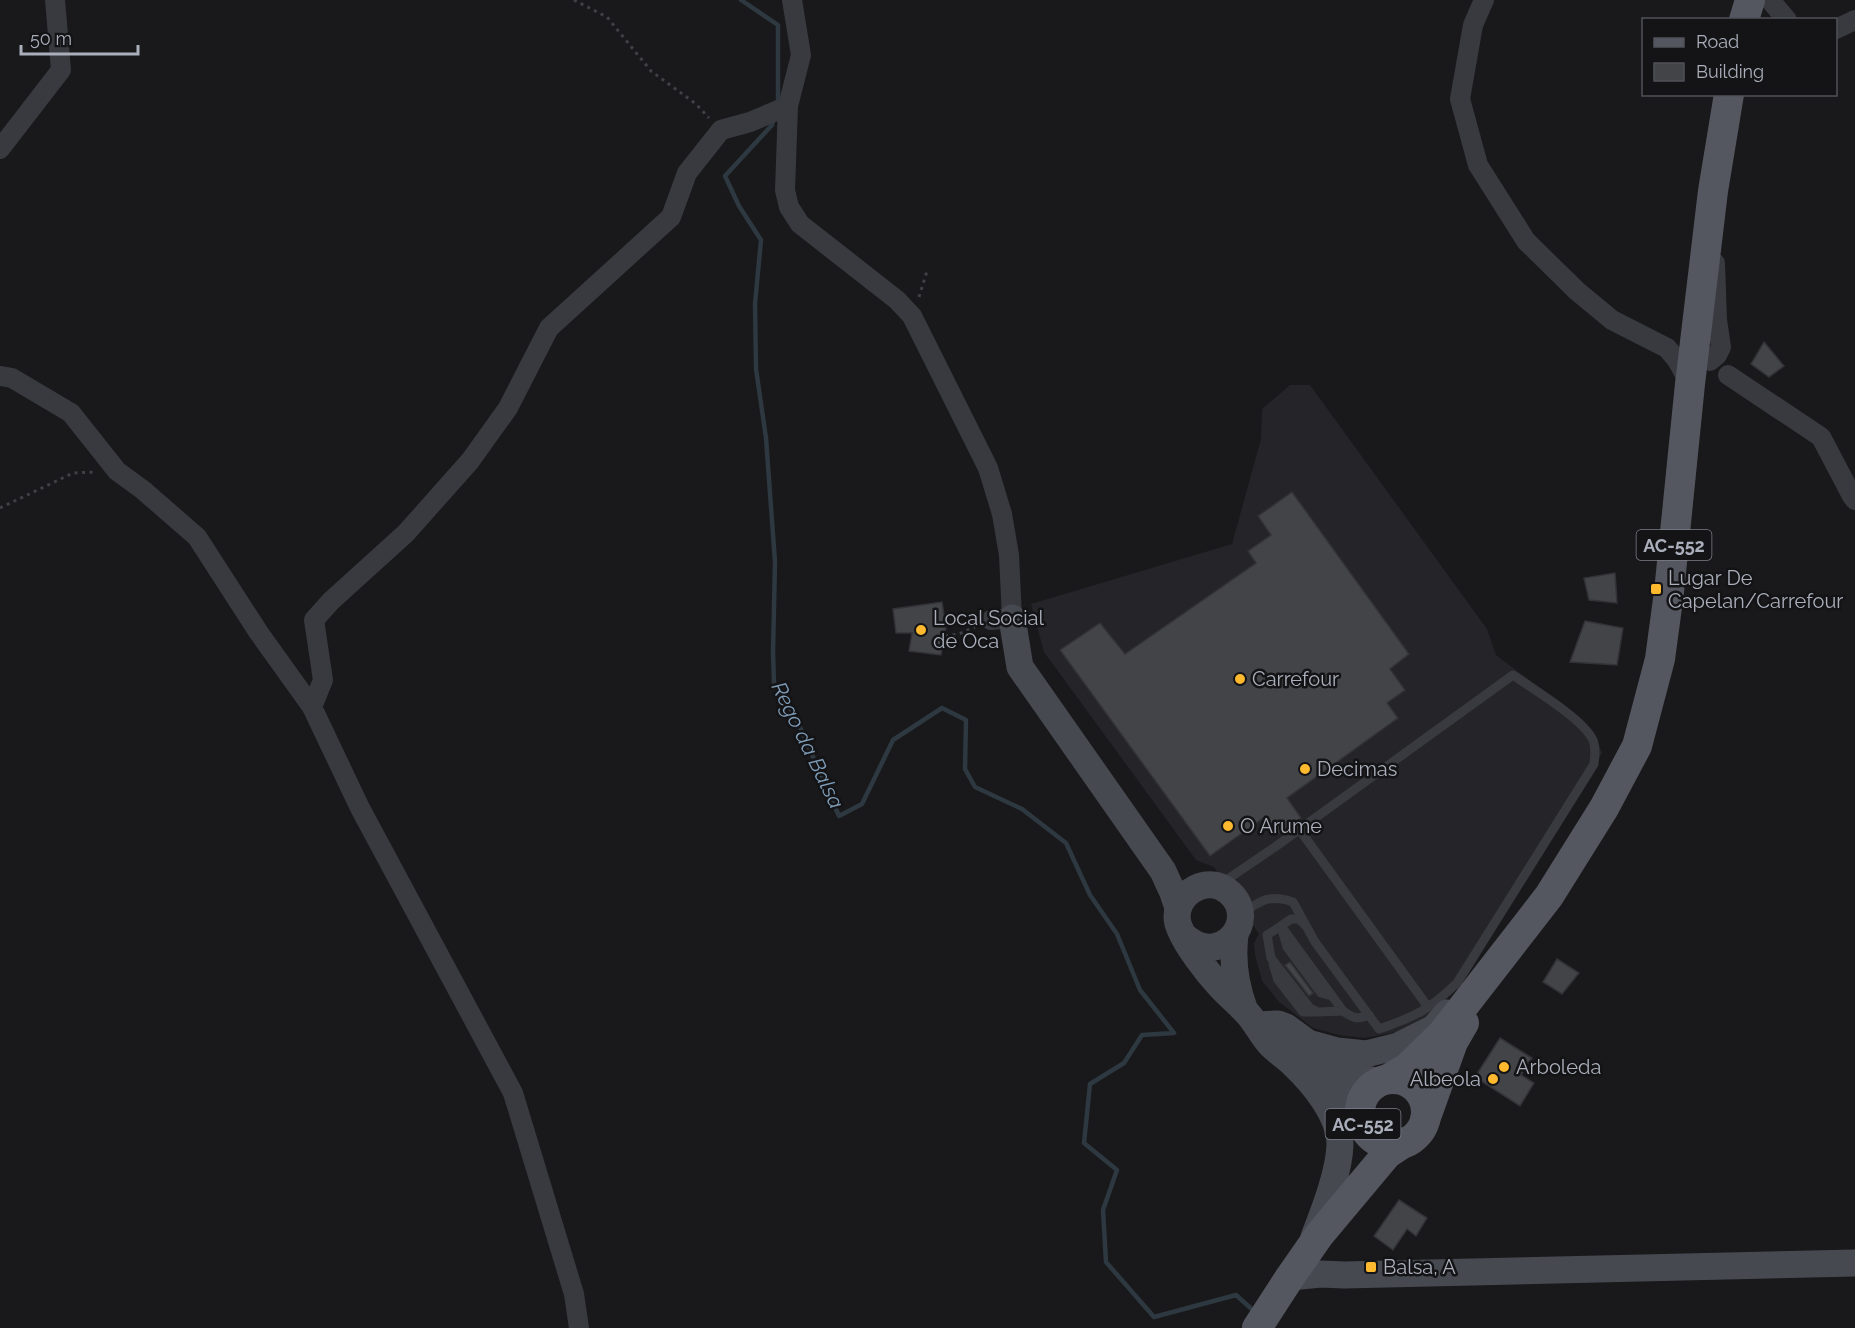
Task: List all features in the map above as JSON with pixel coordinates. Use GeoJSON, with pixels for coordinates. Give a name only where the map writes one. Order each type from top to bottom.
{"type":"FeatureCollection","features":[{"type":"Feature","properties":{"kind":"main road"},"geometry":{"type":"LineString","coordinates":[[1745,18],[1750,0]]}},
{"type":"Feature","properties":{"kind":"main road","name":"AC-552"},"geometry":{"type":"LineString","coordinates":[[1404,1142],[1384,1143],[1375,1139],[1364,1128],[1360,1113],[1361,1103],[1371,1087],[1407,1068],[1442,1034],[1549,896],[1604,808],[1637,746],[1660,659],[1702,356],[1703,268],[1729,96]]}},
{"type":"Feature","properties":{"kind":"main road","name":"AC-552"},"geometry":{"type":"LineString","coordinates":[[1257,1328],[1314,1241],[1387,1154],[1420,1130],[1454,1042],[1503,955]]}},
{"type":"Feature","properties":{"kind":"main road","name":"AC-552"},"geometry":{"type":"LineString","coordinates":[[1384,1080],[1399,1079],[1418,1090],[1424,1099],[1425,1120]]}},
{"type":"Feature","properties":{"kind":"main road","name":"AC-552"},"geometry":{"type":"LineString","coordinates":[[1314,1241],[1348,1179],[1364,1128]]}},
{"type":"Feature","properties":{"kind":"street"},"geometry":{"type":"LineString","coordinates":[[0,149],[61,70],[55,0]]}},
{"type":"Feature","properties":{"kind":"street"},"geometry":{"type":"LineString","coordinates":[[792,0],[801,55],[781,109],[785,190],[789,207],[800,224],[897,300],[912,316],[988,468],[1002,514],[1009,555],[1001,619],[1020,666],[1163,871],[1178,908]]}},
{"type":"Feature","properties":{"kind":"street"},"geometry":{"type":"LineString","coordinates":[[1484,0],[1473,25],[1460,99],[1478,165],[1526,241],[1577,291],[1612,320],[1702,356]]}},
{"type":"Feature","properties":{"kind":"street"},"geometry":{"type":"LineString","coordinates":[[1770,0],[1785,18]]}},
{"type":"Feature","properties":{"kind":"street"},"geometry":{"type":"LineString","coordinates":[[1837,29],[1855,20]]}},
{"type":"Feature","properties":{"kind":"street"},"geometry":{"type":"LineString","coordinates":[[312,707],[323,680],[314,620],[331,601],[406,533],[470,460],[508,408],[549,328],[671,217],[687,173],[721,130],[781,109]]}},
{"type":"Feature","properties":{"kind":"street"},"geometry":{"type":"LineString","coordinates":[[1702,356],[1717,320],[1716,276],[1709,220]]}},
{"type":"Feature","properties":{"kind":"street"},"geometry":{"type":"LineString","coordinates":[[1703,268],[1687,327],[1678,340],[1821,437],[1855,500]]}},
{"type":"Feature","properties":{"kind":"street"},"geometry":{"type":"LineString","coordinates":[[0,376],[12,378],[71,413],[117,471],[143,490],[196,537],[259,633],[312,707],[360,808],[513,1093],[574,1294],[579,1328]]}},
{"type":"Feature","properties":{"kind":"street"},"geometry":{"type":"LineString","coordinates":[[1163,871],[1229,891],[1237,901],[1238,924],[1233,949],[1237,990],[1252,1018],[1270,1044],[1293,1063],[1317,1089],[1334,1117],[1340,1144],[1332,1185],[1314,1241],[1330,1265],[1344,1275]]}},
{"type":"Feature","properties":{"kind":"street"},"geometry":{"type":"LineString","coordinates":[[1211,885],[1195,887],[1182,899],[1177,918],[1184,936],[1216,983],[1252,1018],[1331,1087],[1364,1128]]}},
{"type":"Feature","properties":{"kind":"street"},"geometry":{"type":"LineString","coordinates":[[1184,936],[1191,943],[1200,947],[1219,946],[1228,942],[1238,924]]}},
{"type":"Feature","properties":{"kind":"street"},"geometry":{"type":"LineString","coordinates":[[1252,1018],[1286,1027],[1308,1043],[1337,1051],[1366,1054],[1398,1046],[1434,1028],[1503,955]]}},
{"type":"Feature","properties":{"kind":"street"},"geometry":{"type":"LineString","coordinates":[[1252,1018],[1282,1037],[1308,1058],[1334,1070],[1384,1080]]}},
{"type":"Feature","properties":{"kind":"street"},"geometry":{"type":"LineString","coordinates":[[1290,1276],[1855,1263]]}},
{"type":"Feature","properties":{"kind":"lane"},"geometry":{"type":"LineString","coordinates":[[1211,885],[1234,876],[1513,675],[1577,720],[1593,740],[1596,751],[1594,764],[1457,983],[1437,1002],[1411,1018],[1379,1029],[1315,942],[1293,902],[1280,897],[1264,899],[1238,924]]}},
{"type":"Feature","properties":{"kind":"lane"},"geometry":{"type":"LineString","coordinates":[[1299,829],[1428,1007]]}},
{"type":"Feature","properties":{"kind":"lane"},"geometry":{"type":"LineString","coordinates":[[1306,926],[1299,919],[1291,919],[1267,935],[1271,958],[1310,1008],[1318,1012],[1343,1011]]}},
{"type":"Feature","properties":{"kind":"lane"},"geometry":{"type":"LineString","coordinates":[[1281,926],[1343,1011],[1358,1019],[1369,1015]]}},
{"type":"Feature","properties":{"kind":"path"},"geometry":{"type":"LineString","coordinates":[[574,0],[607,17],[651,71],[696,104],[721,130]]}},
{"type":"Feature","properties":{"kind":"path"},"geometry":{"type":"LineString","coordinates":[[912,316],[927,271]]}},
{"type":"Feature","properties":{"kind":"path"},"geometry":{"type":"LineString","coordinates":[[0,508],[73,473],[117,471]]}},
{"type":"Feature","properties":{"kind":"path"},"geometry":{"type":"LineString","coordinates":[[945,636],[959,634],[1001,619]]}},
{"type":"Feature","properties":{"kind":"shaded area"},"geometry":{"type":"Polygon","coordinates":[[[1290,385],[1310,385],[1487,629],[1496,655],[1583,720],[1595,735],[1602,753],[1469,973],[1435,1012],[1403,1031],[1364,1038],[1339,1035],[1313,1028],[1279,1002],[1262,981],[1254,943],[1259,934],[1214,867],[1196,860],[1044,652],[1031,604],[1232,544],[1261,439],[1262,409],[1290,385]]]}},
{"type":"Feature","properties":{"kind":"building"},"geometry":{"type":"Polygon","coordinates":[[[1764,342],[1784,366],[1769,377],[1751,364],[1764,342]]]}},
{"type":"Feature","properties":{"kind":"building","name":"Carrefour"},"geometry":{"type":"Polygon","coordinates":[[[1292,492],[1409,654],[1390,669],[1405,690],[1387,703],[1398,718],[1287,798],[1301,818],[1278,834],[1266,816],[1210,856],[1060,650],[1100,623],[1125,654],[1256,563],[1248,551],[1271,535],[1258,516],[1292,492]]]}},
{"type":"Feature","properties":{"kind":"building"},"geometry":{"type":"Polygon","coordinates":[[[1615,573],[1617,603],[1589,600],[1584,578],[1615,573]]]}},
{"type":"Feature","properties":{"kind":"building","name":"Local Social de Oca"},"geometry":{"type":"Polygon","coordinates":[[[942,602],[946,628],[941,655],[909,651],[912,633],[896,633],[893,609],[942,602]]]}},
{"type":"Feature","properties":{"kind":"building"},"geometry":{"type":"Polygon","coordinates":[[[1585,621],[1623,628],[1617,665],[1570,662],[1585,621]]]}},
{"type":"Feature","properties":{"kind":"building"},"geometry":{"type":"Polygon","coordinates":[[[1557,959],[1579,973],[1562,994],[1543,982],[1557,959]]]}},
{"type":"Feature","properties":{"kind":"building"},"geometry":{"type":"Polygon","coordinates":[[[1290,962],[1313,993],[1309,996],[1285,965],[1290,962]]]}},
{"type":"Feature","properties":{"kind":"building","name":"Arboleda"},"geometry":{"type":"Polygon","coordinates":[[[1500,1038],[1532,1058],[1521,1075],[1534,1083],[1520,1106],[1475,1077],[1500,1038]]]}},
{"type":"Feature","properties":{"kind":"building"},"geometry":{"type":"Polygon","coordinates":[[[1399,1200],[1427,1218],[1416,1236],[1407,1229],[1393,1250],[1374,1236],[1399,1200]]]}},
{"type":"Feature","properties":{"kind":"waterway","name":"Rego da Balsa"},"geometry":{"type":"LineString","coordinates":[[741,0],[778,25],[778,104]]}},
{"type":"Feature","properties":{"kind":"waterway","name":"Rego da Balsa"},"geometry":{"type":"LineString","coordinates":[[774,117],[772,125],[725,176],[739,206],[761,240],[755,304],[756,369],[766,438],[775,562],[774,683],[795,716],[839,816],[862,804],[893,740],[942,708],[966,720],[965,769],[975,787],[1022,809],[1066,843],[1090,895],[1117,934],[1140,990],[1174,1033],[1142,1035],[1124,1063],[1090,1084],[1084,1143],[1117,1170],[1103,1210],[1106,1262],[1154,1317],[1236,1295],[1255,1312]]}},
{"type":"Feature","properties":{"kind":"place","name":"Lugar De Capelan/Carrefour"},"geometry":{"type":"Point","coordinates":[1656,589]}},
{"type":"Feature","properties":{"kind":"place","name":"Local Social de Oca"},"geometry":{"type":"Point","coordinates":[921,630]}},
{"type":"Feature","properties":{"kind":"place","name":"Carrefour"},"geometry":{"type":"Point","coordinates":[1240,679]}},
{"type":"Feature","properties":{"kind":"place","name":"Decimas"},"geometry":{"type":"Point","coordinates":[1305,769]}},
{"type":"Feature","properties":{"kind":"place","name":"O Arume"},"geometry":{"type":"Point","coordinates":[1228,826]}},
{"type":"Feature","properties":{"kind":"place","name":"Arboleda"},"geometry":{"type":"Point","coordinates":[1504,1067]}},
{"type":"Feature","properties":{"kind":"place","name":"Albeola"},"geometry":{"type":"Point","coordinates":[1493,1079]}},
{"type":"Feature","properties":{"kind":"place","name":"Balsa, A"},"geometry":{"type":"Point","coordinates":[1371,1267]}}]}
